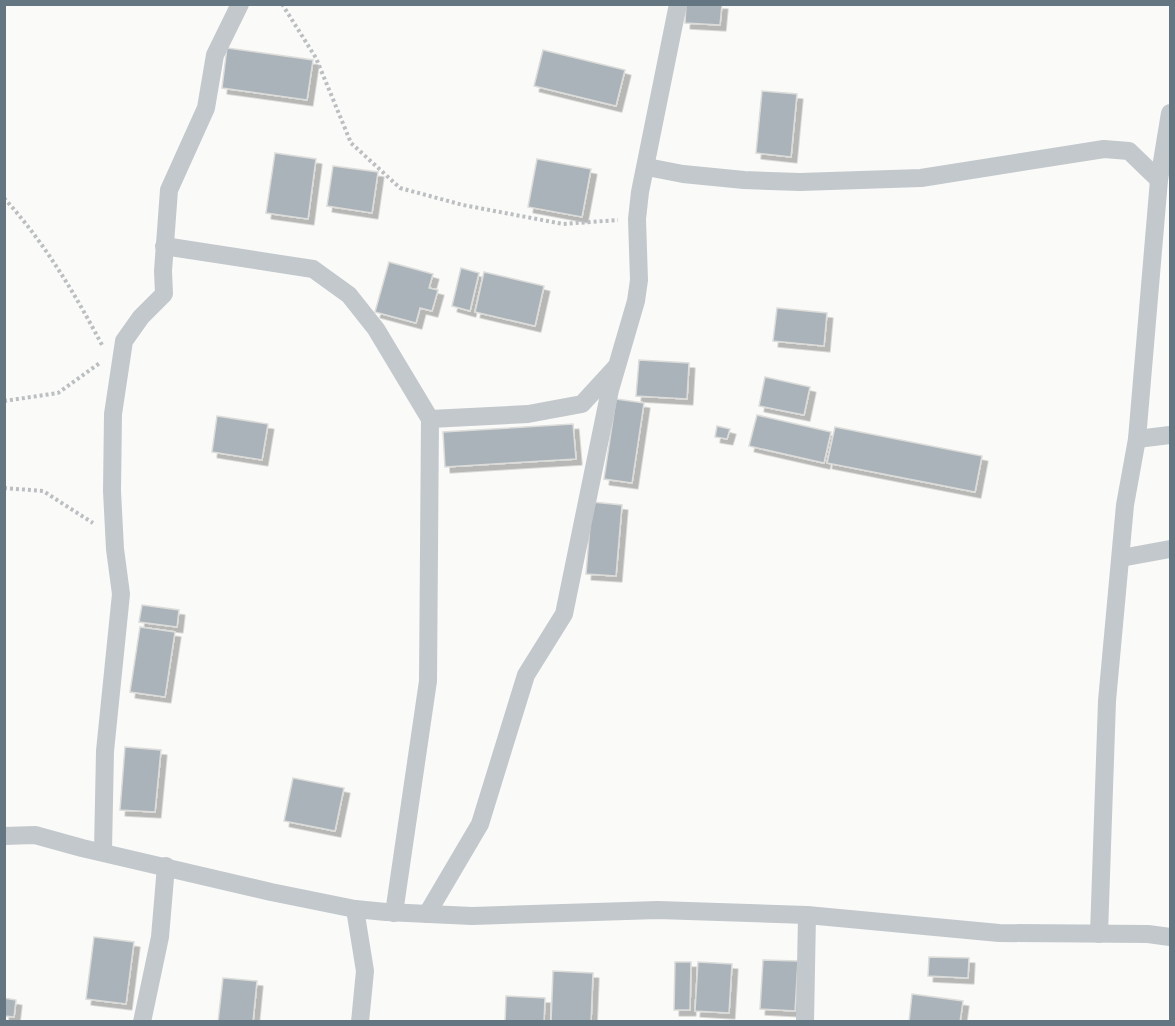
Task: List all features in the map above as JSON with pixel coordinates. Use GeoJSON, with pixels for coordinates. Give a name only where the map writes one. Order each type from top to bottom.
{"type":"FeatureCollection","features":[{"type":"Feature","properties":{"kind":"street"},"geometry":{"type":"LineString","coordinates":[[103,851],[105,751],[121,594],[115,537],[113,414],[123,345],[141,317],[164,294],[164,246],[169,190],[206,108],[215,55],[240,4]]}},
{"type":"Feature","properties":{"kind":"street"},"geometry":{"type":"LineString","coordinates":[[427,914],[480,824],[526,675],[564,614],[617,366],[632,320],[639,280],[637,219],[678,4]]}},
{"type":"Feature","properties":{"kind":"street"},"geometry":{"type":"LineString","coordinates":[[1099,934],[1107,701],[1125,505],[1137,439],[1159,180],[1170,113]]}},
{"type":"Feature","properties":{"kind":"street"},"geometry":{"type":"LineString","coordinates":[[647,167],[683,174],[756,181],[921,178],[1104,149],[1129,152],[1159,180]]}},
{"type":"Feature","properties":{"kind":"street"},"geometry":{"type":"LineString","coordinates":[[164,246],[313,269],[349,295],[376,329],[430,419],[428,681],[394,913]]}},
{"type":"Feature","properties":{"kind":"street"},"geometry":{"type":"LineString","coordinates":[[430,419],[528,414],[582,404],[617,366]]}},
{"type":"Feature","properties":{"kind":"street"},"geometry":{"type":"LineString","coordinates":[[1137,439],[1170,435]]}},
{"type":"Feature","properties":{"kind":"street"},"geometry":{"type":"LineString","coordinates":[[1121,558],[1170,549]]}},
{"type":"Feature","properties":{"kind":"street"},"geometry":{"type":"LineString","coordinates":[[4,836],[35,835],[355,909],[394,913],[472,915],[658,910],[807,915],[999,933],[1170,937]]}},
{"type":"Feature","properties":{"kind":"street"},"geometry":{"type":"LineString","coordinates":[[142,1022],[160,937],[166,866]]}},
{"type":"Feature","properties":{"kind":"street"},"geometry":{"type":"LineString","coordinates":[[355,909],[365,971],[360,1022]]}},
{"type":"Feature","properties":{"kind":"street"},"geometry":{"type":"LineString","coordinates":[[805,1022],[807,915]]}},
{"type":"Feature","properties":{"kind":"path"},"geometry":{"type":"LineString","coordinates":[[282,4],[316,58],[351,143],[400,188],[463,206],[563,224],[637,219]]}},
{"type":"Feature","properties":{"kind":"path"},"geometry":{"type":"LineString","coordinates":[[4,198],[26,221],[75,293],[108,356],[58,393],[4,401]]}},
{"type":"Feature","properties":{"kind":"path"},"geometry":{"type":"LineString","coordinates":[[4,488],[43,491],[115,537]]}},
{"type":"Feature","properties":{"kind":"building"},"geometry":{"type":"Polygon","coordinates":[[[686,4],[722,4],[720,25],[685,23],[686,4]]]}},
{"type":"Feature","properties":{"kind":"building"},"geometry":{"type":"Polygon","coordinates":[[[227,48],[313,60],[307,100],[222,88],[227,48]]]}},
{"type":"Feature","properties":{"kind":"building"},"geometry":{"type":"Polygon","coordinates":[[[543,50],[625,70],[616,106],[534,86],[543,50]]]}},
{"type":"Feature","properties":{"kind":"building"},"geometry":{"type":"Polygon","coordinates":[[[762,91],[797,94],[791,157],[756,153],[762,91]]]}},
{"type":"Feature","properties":{"kind":"building"},"geometry":{"type":"Polygon","coordinates":[[[275,153],[316,159],[308,219],[266,213],[275,153]]]}},
{"type":"Feature","properties":{"kind":"building"},"geometry":{"type":"Polygon","coordinates":[[[537,159],[591,169],[582,217],[528,207],[537,159]]]}},
{"type":"Feature","properties":{"kind":"building"},"geometry":{"type":"Polygon","coordinates":[[[333,166],[378,172],[372,213],[327,206],[333,166]]]}},
{"type":"Feature","properties":{"kind":"building"},"geometry":{"type":"Polygon","coordinates":[[[389,262],[433,274],[429,288],[438,290],[432,311],[420,308],[416,323],[375,312],[389,262]]]}},
{"type":"Feature","properties":{"kind":"building"},"geometry":{"type":"Polygon","coordinates":[[[461,268],[479,273],[470,311],[452,306],[461,268]]]}},
{"type":"Feature","properties":{"kind":"building"},"geometry":{"type":"Polygon","coordinates":[[[484,272],[544,286],[535,326],[475,312],[484,272]]]}},
{"type":"Feature","properties":{"kind":"building"},"geometry":{"type":"Polygon","coordinates":[[[777,308],[827,313],[824,346],[773,341],[777,308]]]}},
{"type":"Feature","properties":{"kind":"building"},"geometry":{"type":"Polygon","coordinates":[[[639,360],[689,363],[687,399],[636,396],[639,360]]]}},
{"type":"Feature","properties":{"kind":"building"},"geometry":{"type":"Polygon","coordinates":[[[765,377],[810,387],[804,415],[759,406],[765,377]]]}},
{"type":"Feature","properties":{"kind":"building"},"geometry":{"type":"Polygon","coordinates":[[[616,399],[644,403],[632,483],[604,479],[616,399]]]}},
{"type":"Feature","properties":{"kind":"building"},"geometry":{"type":"Polygon","coordinates":[[[757,415],[831,432],[824,463],[749,446],[757,415]]]}},
{"type":"Feature","properties":{"kind":"building"},"geometry":{"type":"Polygon","coordinates":[[[217,416],[268,424],[262,460],[212,452],[217,416]]]}},
{"type":"Feature","properties":{"kind":"building"},"geometry":{"type":"Polygon","coordinates":[[[573,424],[576,459],[445,467],[443,432],[573,424]]]}},
{"type":"Feature","properties":{"kind":"building"},"geometry":{"type":"Polygon","coordinates":[[[717,426],[730,429],[727,439],[715,437],[717,426]]]}},
{"type":"Feature","properties":{"kind":"building"},"geometry":{"type":"Polygon","coordinates":[[[835,427],[982,456],[975,492],[827,463],[835,427]]]}},
{"type":"Feature","properties":{"kind":"building"},"geometry":{"type":"Polygon","coordinates":[[[592,502],[622,505],[616,576],[586,574],[592,502]]]}},
{"type":"Feature","properties":{"kind":"building"},"geometry":{"type":"Polygon","coordinates":[[[142,605],[179,610],[177,627],[139,622],[142,605]]]}},
{"type":"Feature","properties":{"kind":"building"},"geometry":{"type":"Polygon","coordinates":[[[140,627],[175,632],[165,697],[130,692],[140,627]]]}},
{"type":"Feature","properties":{"kind":"building"},"geometry":{"type":"Polygon","coordinates":[[[125,747],[161,750],[155,812],[120,810],[125,747]]]}},
{"type":"Feature","properties":{"kind":"building"},"geometry":{"type":"Polygon","coordinates":[[[293,778],[344,788],[335,831],[284,821],[293,778]]]}},
{"type":"Feature","properties":{"kind":"building"},"geometry":{"type":"Polygon","coordinates":[[[94,937],[134,942],[126,1004],[86,999],[94,937]]]}},
{"type":"Feature","properties":{"kind":"building"},"geometry":{"type":"Polygon","coordinates":[[[929,957],[969,958],[968,978],[928,976],[929,957]]]}},
{"type":"Feature","properties":{"kind":"building"},"geometry":{"type":"Polygon","coordinates":[[[763,960],[798,961],[795,1011],[760,1009],[763,960]]]}},
{"type":"Feature","properties":{"kind":"building"},"geometry":{"type":"Polygon","coordinates":[[[675,962],[691,962],[690,1010],[674,1010],[675,962]]]}},
{"type":"Feature","properties":{"kind":"building"},"geometry":{"type":"Polygon","coordinates":[[[698,962],[732,964],[729,1013],[695,1011],[698,962]]]}},
{"type":"Feature","properties":{"kind":"building"},"geometry":{"type":"Polygon","coordinates":[[[553,971],[593,973],[591,1022],[551,1022],[553,971]]]}},
{"type":"Feature","properties":{"kind":"building"},"geometry":{"type":"Polygon","coordinates":[[[223,978],[257,981],[253,1022],[218,1022],[223,978]]]}},
{"type":"Feature","properties":{"kind":"building"},"geometry":{"type":"Polygon","coordinates":[[[912,994],[963,1001],[960,1022],[909,1022],[912,994]]]}},
{"type":"Feature","properties":{"kind":"building"},"geometry":{"type":"Polygon","coordinates":[[[506,996],[545,998],[544,1022],[505,1022],[506,996]]]}},
{"type":"Feature","properties":{"kind":"building"},"geometry":{"type":"Polygon","coordinates":[[[4,998],[16,1000],[14,1017],[5,1016],[4,1020],[4,998]]]}}]}
